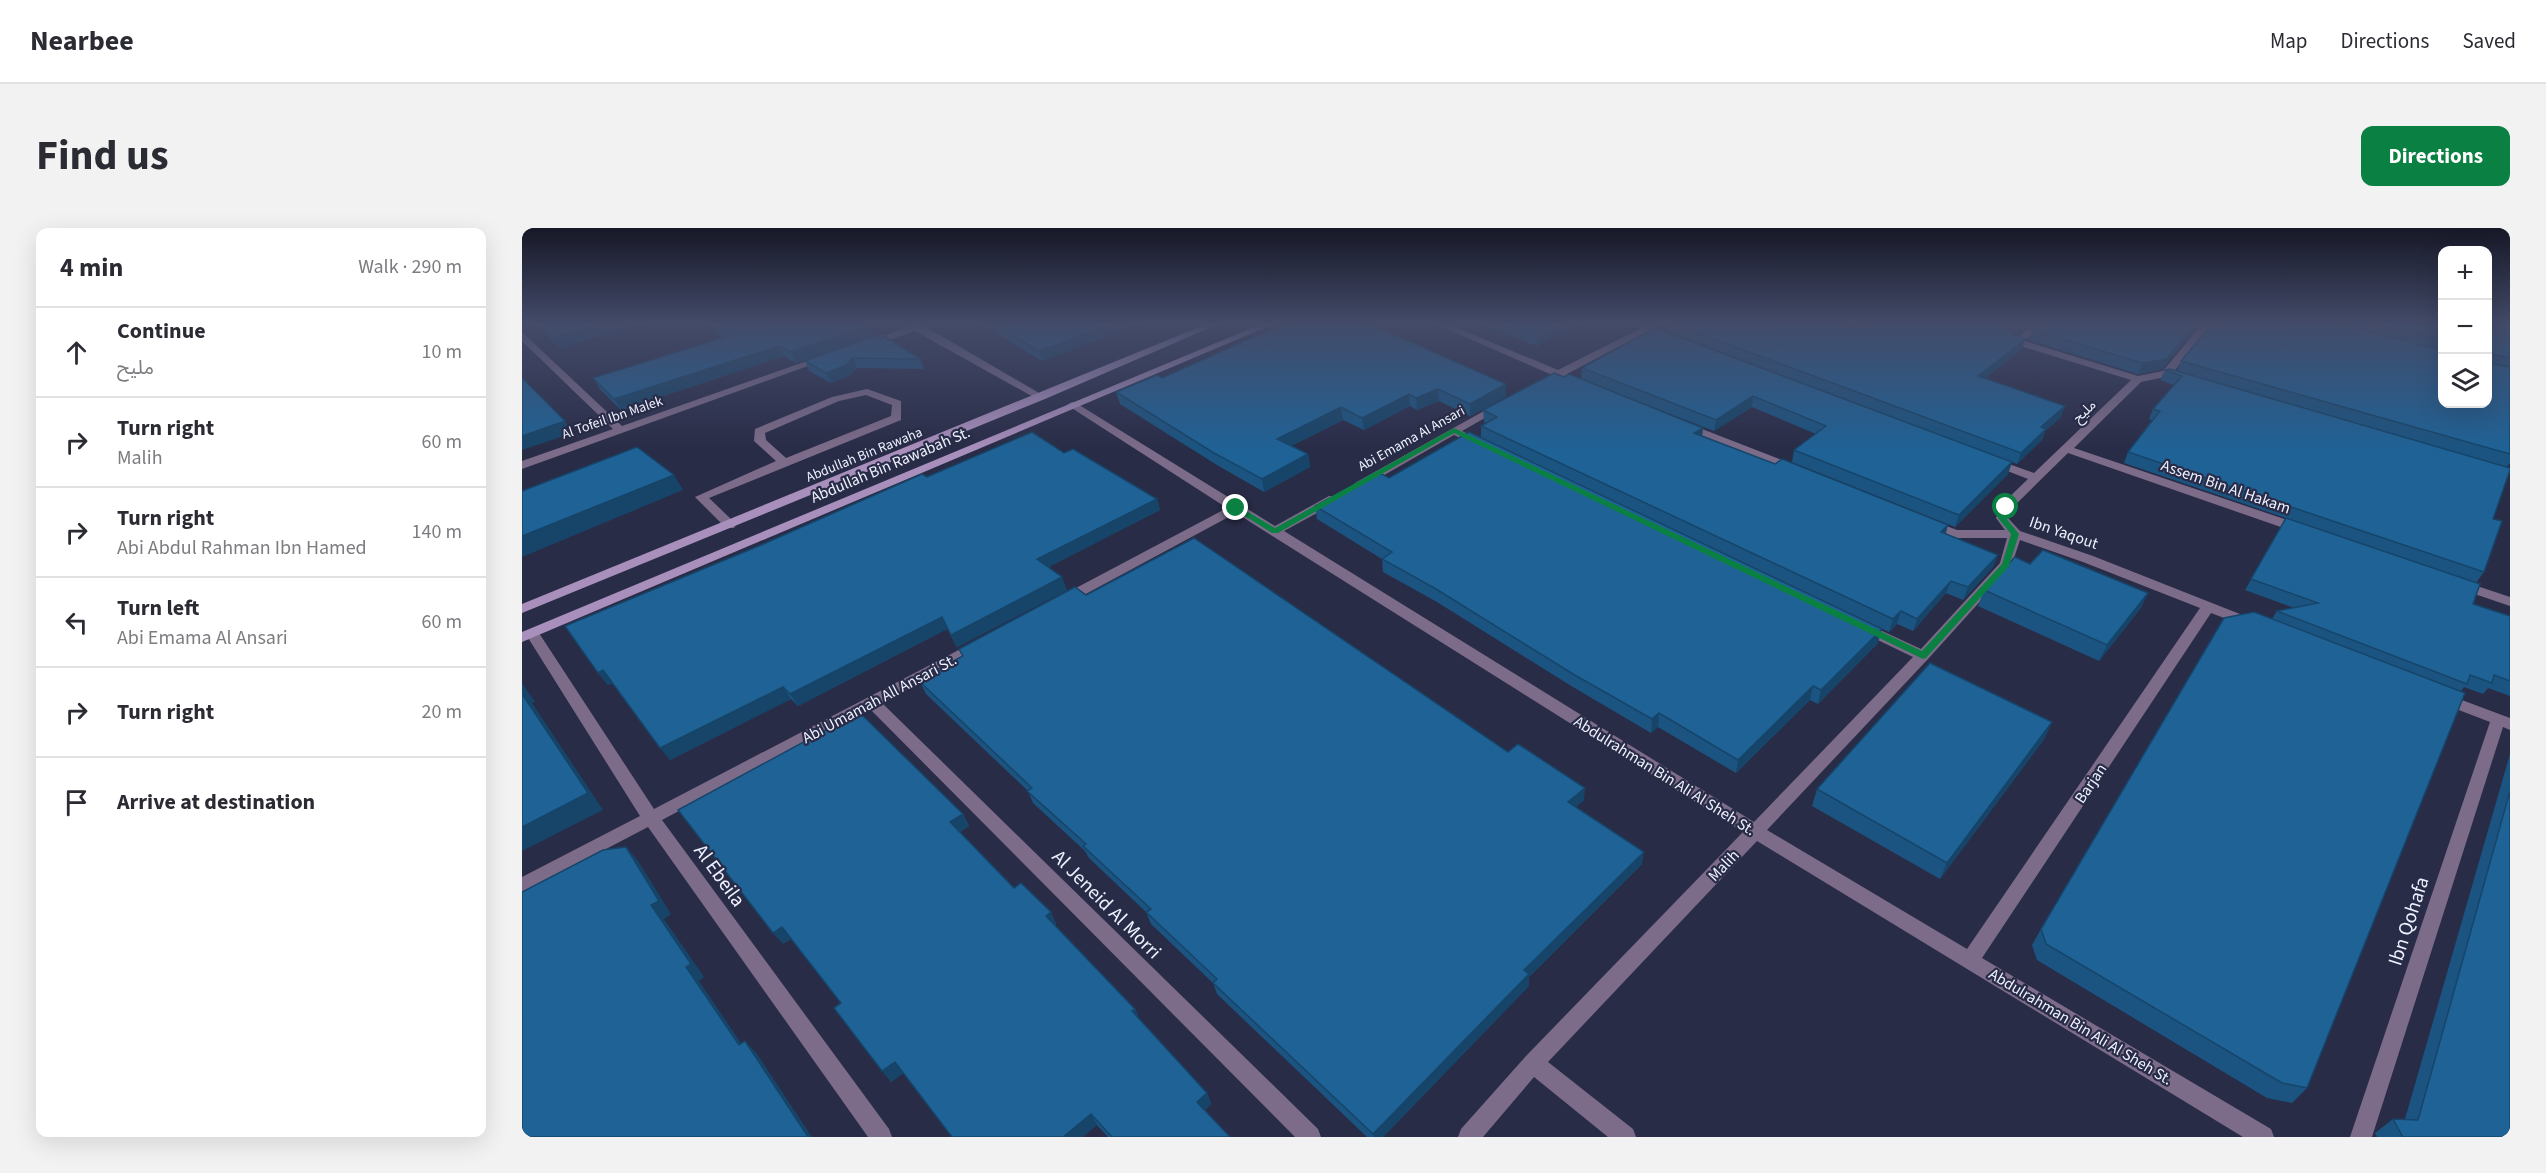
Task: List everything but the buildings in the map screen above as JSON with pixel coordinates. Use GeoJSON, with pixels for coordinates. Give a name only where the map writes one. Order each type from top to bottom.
{"type":"FeatureCollection","features":[{"type":"Feature","properties":{"kind":"street"},"geometry":{"type":"LineString","coordinates":[[553,365],[620,430]]}},
{"type":"Feature","properties":{"kind":"street","name":"Al Tofeil Ibn Malek"},"geometry":{"type":"LineString","coordinates":[[522,465],[804,365]]}},
{"type":"Feature","properties":{"kind":"street"},"geometry":{"type":"LineString","coordinates":[[986,365],[1041,397]]}},
{"type":"Feature","properties":{"kind":"street","name":"Abdullah Bin Rawaha"},"geometry":{"type":"LineString","coordinates":[[522,609],[1115,365]]}},
{"type":"Feature","properties":{"kind":"street","name":"Abdullah Bin Rawabah St."},"geometry":{"type":"LineString","coordinates":[[527,635],[1167,365]]}},
{"type":"Feature","properties":{"kind":"street"},"geometry":{"type":"LineString","coordinates":[[1536,365],[1591,388]]}},
{"type":"Feature","properties":{"kind":"street"},"geometry":{"type":"LineString","coordinates":[[1538,385],[1577,365]]}},
{"type":"Feature","properties":{"kind":"street"},"geometry":{"type":"LineString","coordinates":[[2092,365],[2138,380],[2171,376],[2178,365]]}},
{"type":"Feature","properties":{"kind":"street","name":"مليح"},"geometry":{"type":"LineString","coordinates":[[2015,534],[2002,518],[2006,507],[2138,380]]}},
{"type":"Feature","properties":{"kind":"street"},"geometry":{"type":"LineString","coordinates":[[730,525],[701,497],[745,477],[785,463],[897,418],[897,403],[867,392],[836,399],[759,430],[760,441],[785,463]]}},
{"type":"Feature","properties":{"kind":"street","name":"Abi Emama Al Ansari"},"geometry":{"type":"LineString","coordinates":[[1275,531],[1507,401]]}},
{"type":"Feature","properties":{"kind":"street","name":"Abdulrahman Bin Ali Al Sheh St."},"geometry":{"type":"LineString","coordinates":[[1072,405],[1755,831],[1971,959],[2263,1137]]}},
{"type":"Feature","properties":{"kind":"street"},"geometry":{"type":"LineString","coordinates":[[1668,419],[1811,476]]}},
{"type":"Feature","properties":{"kind":"street"},"geometry":{"type":"LineString","coordinates":[[1454,430],[1497,451]]}},
{"type":"Feature","properties":{"kind":"street","name":"Assem Bin Al Hakam"},"geometry":{"type":"LineString","coordinates":[[2067,448],[2311,533]]}},
{"type":"Feature","properties":{"kind":"street"},"geometry":{"type":"LineString","coordinates":[[1980,457],[2036,478]]}},
{"type":"Feature","properties":{"kind":"street"},"geometry":{"type":"LineString","coordinates":[[1049,608],[1236,508]]}},
{"type":"Feature","properties":{"kind":"street","name":"Ibn Yaqout"},"geometry":{"type":"LineString","coordinates":[[1922,521],[1955,534],[2015,534],[2088,559],[2264,629]]}},
{"type":"Feature","properties":{"kind":"street","name":"Malih"},"geometry":{"type":"LineString","coordinates":[[1469,1137],[1533,1063],[1923,656],[2006,564],[2015,534]]}},
{"type":"Feature","properties":{"kind":"street"},"geometry":{"type":"LineString","coordinates":[[2444,579],[2510,602]]}},
{"type":"Feature","properties":{"kind":"street","name":"Barjan"},"geometry":{"type":"LineString","coordinates":[[1971,959],[2208,607]]}},
{"type":"Feature","properties":{"kind":"street"},"geometry":{"type":"LineString","coordinates":[[1848,620],[1923,656]]}},
{"type":"Feature","properties":{"kind":"street","name":"Al Ebeila"},"geometry":{"type":"LineString","coordinates":[[527,635],[650,817],[881,1137]]}},
{"type":"Feature","properties":{"kind":"street","name":"Abi Umamah All Ansari St."},"geometry":{"type":"LineString","coordinates":[[522,886],[997,636]]}},
{"type":"Feature","properties":{"kind":"street"},"geometry":{"type":"LineString","coordinates":[[2431,694],[2504,722]]}},
{"type":"Feature","properties":{"kind":"street","name":"Al Jeneid Al Morri"},"geometry":{"type":"LineString","coordinates":[[872,702],[1310,1137]]}},
{"type":"Feature","properties":{"kind":"street","name":"Ibn Qohafa"},"geometry":{"type":"LineString","coordinates":[[2361,1137],[2504,722]]}},
{"type":"Feature","properties":{"kind":"street"},"geometry":{"type":"LineString","coordinates":[[1533,1063],[1625,1137]]}},
{"type":"Feature","properties":{"kind":"route"},"geometry":{"type":"LineString","coordinates":[[1236,508],[1275,531],[1454,430],[1923,656],[2006,564],[2015,534],[2002,518],[2006,507]]}}]}
